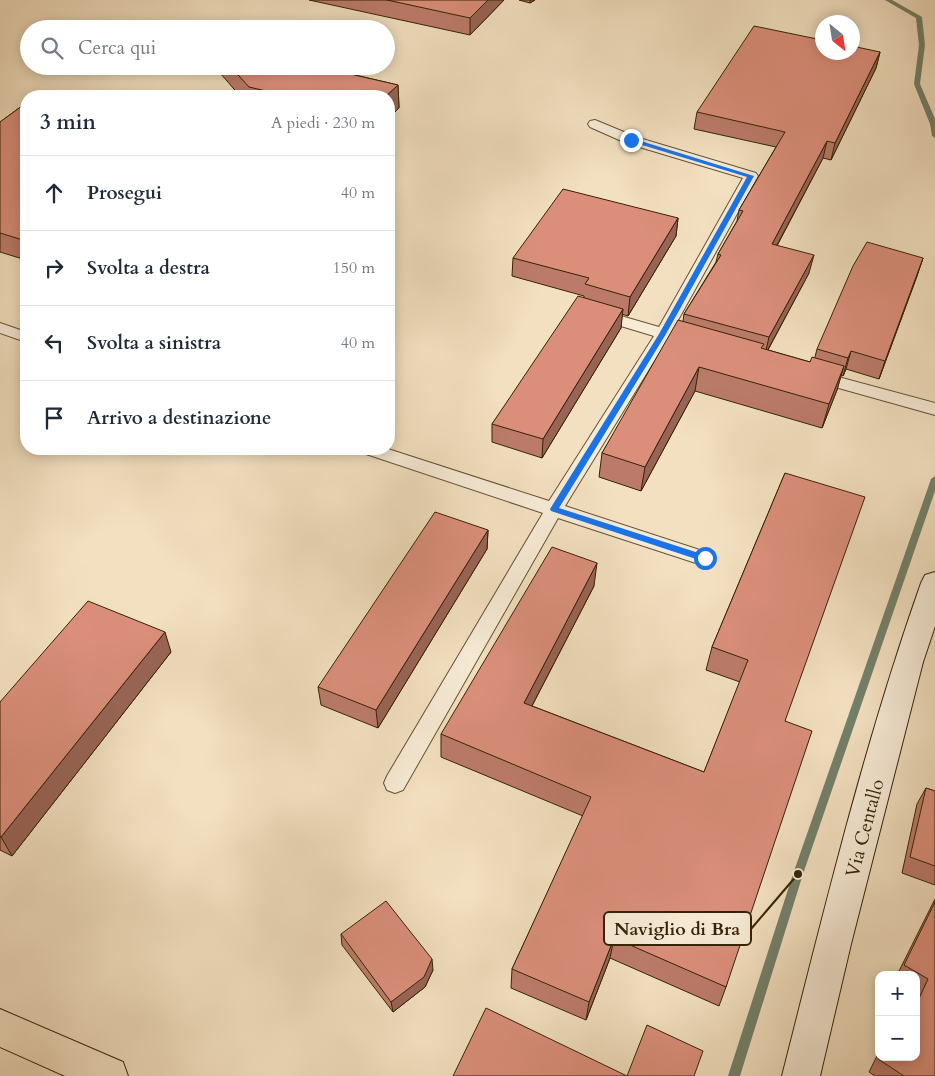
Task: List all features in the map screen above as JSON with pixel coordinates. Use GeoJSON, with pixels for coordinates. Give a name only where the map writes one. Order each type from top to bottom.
{"type":"FeatureCollection","features":[{"type":"Feature","properties":{"kind":"main road","name":"Via Centallo"},"geometry":{"type":"LineString","coordinates":[[801,1076],[833,944],[908,662],[935,583]]}},
{"type":"Feature","properties":{"kind":"main road"},"geometry":{"type":"LineString","coordinates":[[0,1028],[109,1076]]}},
{"type":"Feature","properties":{"kind":"lane"},"geometry":{"type":"LineString","coordinates":[[395,783],[554,509],[663,334],[751,176],[631,140],[595,124]]}},
{"type":"Feature","properties":{"kind":"lane"},"geometry":{"type":"LineString","coordinates":[[580,309],[691,342]]}},
{"type":"Feature","properties":{"kind":"lane"},"geometry":{"type":"LineString","coordinates":[[0,328],[20,335]]}},
{"type":"Feature","properties":{"kind":"lane"},"geometry":{"type":"LineString","coordinates":[[804,372],[935,409]]}},
{"type":"Feature","properties":{"kind":"lane"},"geometry":{"type":"LineString","coordinates":[[388,455],[705,558]]}},
{"type":"Feature","properties":{"kind":"building"},"geometry":{"type":"Polygon","coordinates":[[[387,0],[488,0],[470,18],[387,0]]]}},
{"type":"Feature","properties":{"kind":"building"},"geometry":{"type":"Polygon","coordinates":[[[754,26],[815,39],[815,60],[860,60],[860,48],[880,52],[835,143],[827,141],[772,244],[814,255],[769,337],[684,314],[721,255],[718,254],[743,211],[739,210],[785,132],[697,112],[754,26]]]}},
{"type":"Feature","properties":{"kind":"building"},"geometry":{"type":"Polygon","coordinates":[[[238,75],[355,75],[398,85],[393,90],[262,90],[249,87],[238,75]]]}},
{"type":"Feature","properties":{"kind":"building"},"geometry":{"type":"Polygon","coordinates":[[[20,107],[20,239],[0,233],[0,122],[20,107]]]}},
{"type":"Feature","properties":{"kind":"building"},"geometry":{"type":"Polygon","coordinates":[[[563,189],[678,218],[630,297],[585,284],[589,278],[513,258],[563,189]]]}},
{"type":"Feature","properties":{"kind":"building"},"geometry":{"type":"Polygon","coordinates":[[[867,242],[923,258],[885,361],[851,351],[848,358],[817,349],[853,266],[867,242]]]}},
{"type":"Feature","properties":{"kind":"building"},"geometry":{"type":"Polygon","coordinates":[[[578,296],[623,309],[543,439],[492,424],[578,296]]]}},
{"type":"Feature","properties":{"kind":"building"},"geometry":{"type":"Polygon","coordinates":[[[678,320],[764,344],[761,348],[810,362],[812,357],[844,366],[829,404],[699,367],[645,467],[602,453],[678,320]]]}},
{"type":"Feature","properties":{"kind":"building"},"geometry":{"type":"Polygon","coordinates":[[[785,473],[865,497],[785,721],[812,731],[726,987],[614,938],[589,1002],[512,969],[591,797],[441,734],[552,547],[597,563],[524,703],[704,772],[748,660],[712,647],[785,473]]]}},
{"type":"Feature","properties":{"kind":"building"},"geometry":{"type":"Polygon","coordinates":[[[435,512],[488,530],[376,710],[318,687],[435,512]]]}},
{"type":"Feature","properties":{"kind":"building"},"geometry":{"type":"Polygon","coordinates":[[[88,601],[165,632],[1,837],[0,702],[88,601]]]}},
{"type":"Feature","properties":{"kind":"building"},"geometry":{"type":"Polygon","coordinates":[[[926,788],[935,791],[935,866],[910,857],[926,788]]]}},
{"type":"Feature","properties":{"kind":"building"},"geometry":{"type":"Polygon","coordinates":[[[386,901],[432,959],[424,977],[391,1002],[341,934],[386,901]]]}},
{"type":"Feature","properties":{"kind":"building"},"geometry":{"type":"Polygon","coordinates":[[[935,902],[935,1076],[904,1076],[881,1061],[920,1061],[920,996],[928,979],[920,974],[920,971],[914,971],[904,965],[935,902]]]}},
{"type":"Feature","properties":{"kind":"building"},"geometry":{"type":"Polygon","coordinates":[[[486,1008],[627,1076],[453,1076],[486,1008]]]}},
{"type":"Feature","properties":{"kind":"building"},"geometry":{"type":"Polygon","coordinates":[[[647,1025],[703,1051],[694,1076],[627,1076],[647,1025]]]}},
{"type":"Feature","properties":{"kind":"waterway"},"geometry":{"type":"LineString","coordinates":[[888,0],[919,17],[922,45],[917,84],[933,124]]}},
{"type":"Feature","properties":{"kind":"waterway"},"geometry":{"type":"LineString","coordinates":[[933,124],[935,136]]}},
{"type":"Feature","properties":{"kind":"waterway"},"geometry":{"type":"LineString","coordinates":[[734,1076],[798,874],[935,479]]}},
{"type":"Feature","properties":{"kind":"place","name":"Naviglio di Bra"},"geometry":{"type":"Point","coordinates":[798,874]}},
{"type":"Feature","properties":{"kind":"route"},"geometry":{"type":"LineString","coordinates":[[631,140],[751,176],[663,334],[554,509],[705,558]]}}]}
